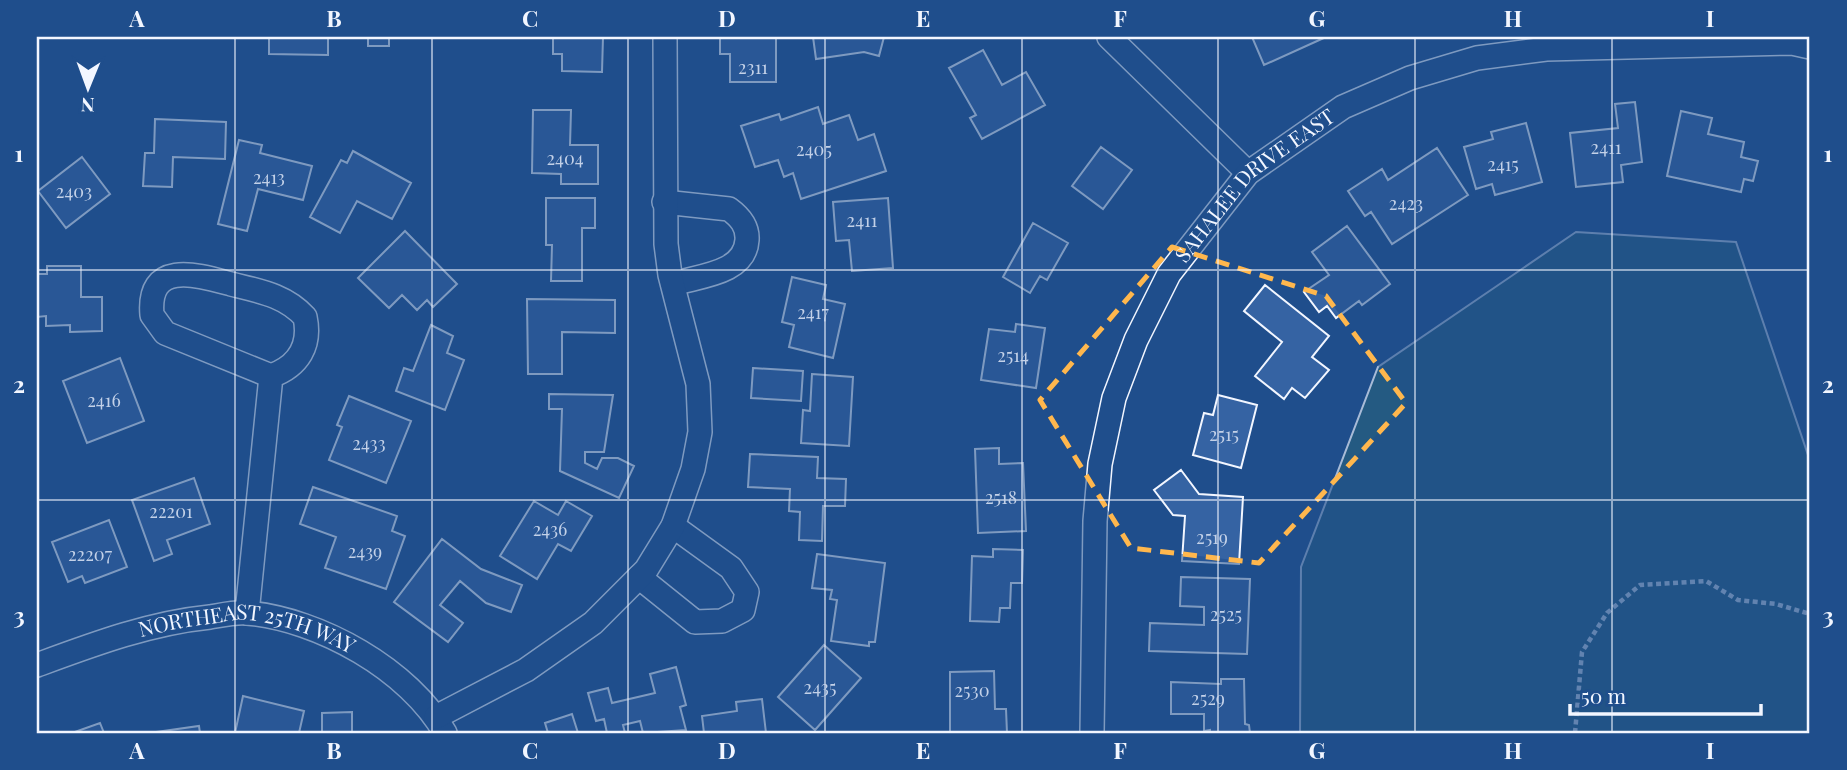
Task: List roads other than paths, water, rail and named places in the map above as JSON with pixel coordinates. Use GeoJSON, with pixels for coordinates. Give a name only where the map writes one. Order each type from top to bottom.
{"type":"FeatureCollection","features":[{"type":"Feature","properties":{"kind":"street"},"geometry":{"type":"LineString","coordinates":[[440,725],[593,623],[639,578],[673,526],[692,470],[700,432],[698,384],[673,284],[664,202],[665,37]]}},
{"type":"Feature","properties":{"kind":"street"},"geometry":{"type":"LineString","coordinates":[[1109,37],[1248,173]]}},
{"type":"Feature","properties":{"kind":"street","name":"SAHALEE DRIVE EAST"},"geometry":{"type":"LineString","coordinates":[[1092,733],[1095,522],[1100,464],[1115,398],[1136,340],[1169,274],[1248,173],[1343,107],[1410,78],[1477,58],[1546,49],[1792,43],[1810,47]]}},
{"type":"Feature","properties":{"kind":"street"},"geometry":{"type":"LineString","coordinates":[[664,202],[729,209],[738,215],[747,233],[743,255],[736,264],[673,284]]}},
{"type":"Feature","properties":{"kind":"street"},"geometry":{"type":"LineString","coordinates":[[192,274],[272,294],[298,309],[305,317],[307,328],[304,349],[291,366],[271,376],[165,333],[152,315],[153,292],[169,276],[192,274]]}},
{"type":"Feature","properties":{"kind":"street"},"geometry":{"type":"LineString","coordinates":[[247,613],[271,376]]}},
{"type":"Feature","properties":{"kind":"street"},"geometry":{"type":"LineString","coordinates":[[639,578],[695,622],[722,621],[743,610],[747,592],[731,568],[673,526]]}},
{"type":"Feature","properties":{"kind":"street","name":"NORTHEAST 25TH WAY"},"geometry":{"type":"LineString","coordinates":[[37,665],[158,625],[247,613],[302,627],[348,643],[395,674],[440,725]]}}]}
